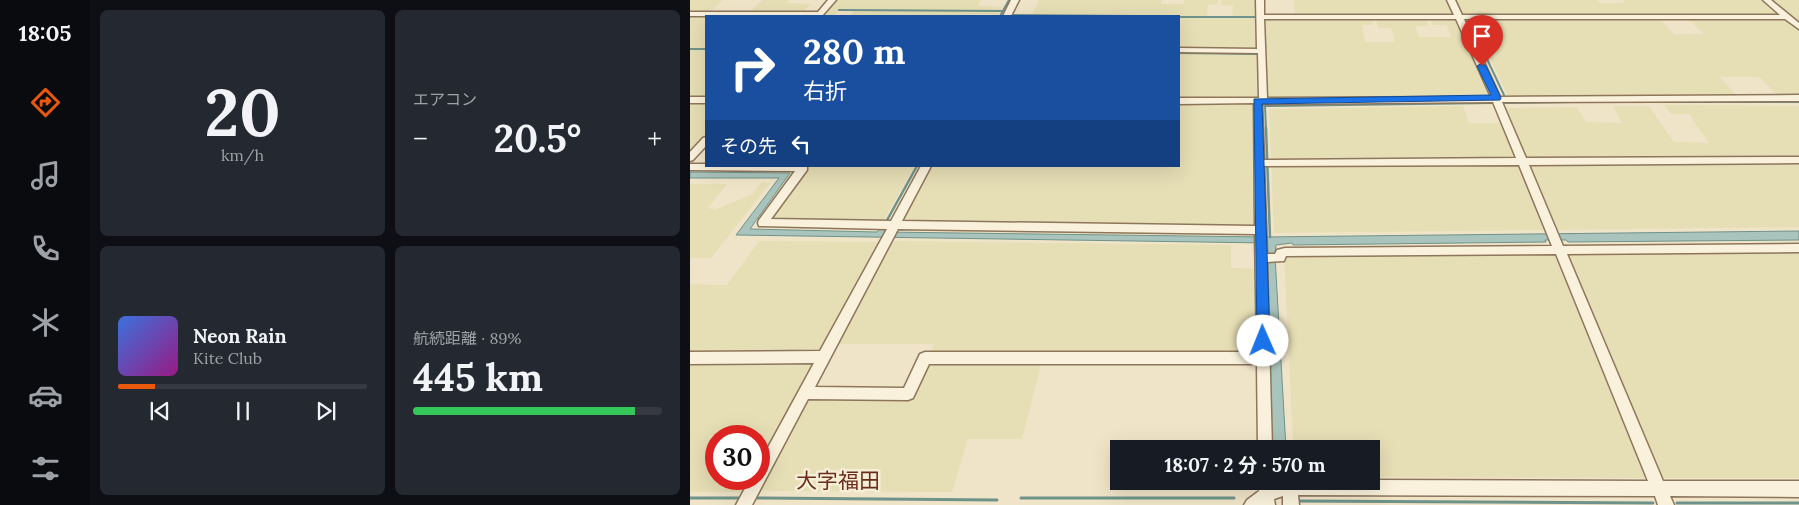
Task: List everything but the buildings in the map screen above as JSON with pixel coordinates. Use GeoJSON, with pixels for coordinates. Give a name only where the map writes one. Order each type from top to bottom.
{"type":"FeatureCollection","features":[{"type":"Feature","properties":{"kind":"street"},"geometry":{"type":"LineString","coordinates":[[690,14],[820,15],[832,0]]}},
{"type":"Feature","properties":{"kind":"street"},"geometry":{"type":"LineString","coordinates":[[1008,15],[1015,0]]}},
{"type":"Feature","properties":{"kind":"street"},"geometry":{"type":"LineString","coordinates":[[1260,0],[1260,101],[1264,163],[1262,242],[1265,440]]}},
{"type":"Feature","properties":{"kind":"street"},"geometry":{"type":"LineString","coordinates":[[1452,0],[1523,161],[1666,505]]}},
{"type":"Feature","properties":{"kind":"street"},"geometry":{"type":"LineString","coordinates":[[1767,0],[1799,27]]}},
{"type":"Feature","properties":{"kind":"street"},"geometry":{"type":"LineString","coordinates":[[1260,17],[1787,17]]}},
{"type":"Feature","properties":{"kind":"street"},"geometry":{"type":"LineString","coordinates":[[1180,50],[1261,52]]}},
{"type":"Feature","properties":{"kind":"street"},"geometry":{"type":"LineString","coordinates":[[1180,101],[1799,98]]}},
{"type":"Feature","properties":{"kind":"street"},"geometry":{"type":"LineString","coordinates":[[690,100],[705,100]]}},
{"type":"Feature","properties":{"kind":"street"},"geometry":{"type":"LineString","coordinates":[[690,158],[705,141]]}},
{"type":"Feature","properties":{"kind":"street"},"geometry":{"type":"LineString","coordinates":[[1264,163],[1799,160]]}},
{"type":"Feature","properties":{"kind":"street"},"geometry":{"type":"LineString","coordinates":[[690,167],[803,168],[764,223],[1262,242],[1280,258],[1281,254],[1285,252],[1557,242],[1799,248]]}},
{"type":"Feature","properties":{"kind":"street"},"geometry":{"type":"LineString","coordinates":[[770,456],[889,229],[925,167]]}},
{"type":"Feature","properties":{"kind":"street"},"geometry":{"type":"LineString","coordinates":[[690,358],[823,357]]}},
{"type":"Feature","properties":{"kind":"street"},"geometry":{"type":"LineString","coordinates":[[804,393],[908,394],[925,358],[1264,358]]}},
{"type":"Feature","properties":{"kind":"street"},"geometry":{"type":"LineString","coordinates":[[1252,505],[1278,494],[1659,488],[1799,489]]}},
{"type":"Feature","properties":{"kind":"shaded area"},"geometry":{"type":"Polygon","coordinates":[[[690,0],[723,0],[711,11],[690,11],[690,0]]]}},
{"type":"Feature","properties":{"kind":"shaded area"},"geometry":{"type":"Polygon","coordinates":[[[762,0],[789,0],[787,3],[811,4],[804,11],[751,11],[762,0]]]}},
{"type":"Feature","properties":{"kind":"shaded area"},"geometry":{"type":"Polygon","coordinates":[[[836,0],[981,0],[978,6],[1002,7],[998,15],[851,15],[855,10],[840,10],[834,15],[823,15],[836,0]]]}},
{"type":"Feature","properties":{"kind":"shaded area"},"geometry":{"type":"Polygon","coordinates":[[[1039,0],[1162,0],[1161,4],[1184,4],[1184,0],[1218,0],[1217,5],[1208,5],[1207,17],[1232,18],[1233,6],[1221,5],[1221,0],[1258,0],[1260,99],[1180,99],[1180,15],[1010,15],[1032,14],[1039,0]]]}},
{"type":"Feature","properties":{"kind":"shaded area"},"geometry":{"type":"Polygon","coordinates":[[[1294,0],[1446,0],[1452,14],[1295,14],[1294,0]]]}},
{"type":"Feature","properties":{"kind":"shaded area"},"geometry":{"type":"Polygon","coordinates":[[[1456,0],[1597,0],[1599,3],[1625,3],[1623,0],[1765,0],[1780,14],[1462,14],[1456,0]]]}},
{"type":"Feature","properties":{"kind":"shaded area"},"geometry":{"type":"Polygon","coordinates":[[[1770,0],[1799,0],[1799,22],[1786,14],[1770,0]]]}},
{"type":"Feature","properties":{"kind":"shaded area"},"geometry":{"type":"Polygon","coordinates":[[[690,15],[705,15],[705,97],[690,97],[690,15]]]}},
{"type":"Feature","properties":{"kind":"shaded area"},"geometry":{"type":"Polygon","coordinates":[[[1262,19],[1372,19],[1373,25],[1362,25],[1365,42],[1395,42],[1391,28],[1378,28],[1376,19],[1426,19],[1429,26],[1415,26],[1419,37],[1451,37],[1447,25],[1433,25],[1430,19],[1455,19],[1490,96],[1265,99],[1262,19]]]}},
{"type":"Feature","properties":{"kind":"shaded area"},"geometry":{"type":"Polygon","coordinates":[[[1471,19],[1660,19],[1674,34],[1703,34],[1689,19],[1786,19],[1799,30],[1799,97],[1778,96],[1759,77],[1720,77],[1737,96],[1508,96],[1471,19]]]}},
{"type":"Feature","properties":{"kind":"shaded area"},"geometry":{"type":"Polygon","coordinates":[[[690,102],[705,102],[705,137],[690,153],[690,102]]]}},
{"type":"Feature","properties":{"kind":"shaded area"},"geometry":{"type":"Polygon","coordinates":[[[1180,103],[1255,103],[1258,228],[899,223],[928,167],[1180,167],[1180,103]]]}},
{"type":"Feature","properties":{"kind":"shaded area"},"geometry":{"type":"Polygon","coordinates":[[[1664,105],[1799,106],[1799,227],[1558,230],[1506,108],[1576,107],[1587,122],[1622,123],[1613,106],[1649,106],[1674,142],[1709,143],[1689,114],[1671,114],[1664,105]]]}},
{"type":"Feature","properties":{"kind":"shaded area"},"geometry":{"type":"Polygon","coordinates":[[[1463,106],[1469,123],[1501,123],[1547,230],[1274,233],[1269,109],[1463,106]]]}},
{"type":"Feature","properties":{"kind":"shaded area"},"geometry":{"type":"Polygon","coordinates":[[[806,167],[914,167],[882,223],[766,222],[806,167]]]}},
{"type":"Feature","properties":{"kind":"shaded area"},"geometry":{"type":"Polygon","coordinates":[[[762,182],[770,183],[711,258],[690,258],[690,184],[727,184],[708,208],[715,210],[752,194],[762,182]]]}},
{"type":"Feature","properties":{"kind":"shaded area"},"geometry":{"type":"Polygon","coordinates":[[[759,241],[882,242],[770,449],[770,425],[705,425],[705,490],[747,490],[746,492],[690,492],[690,284],[727,285],[759,241]]]}},
{"type":"Feature","properties":{"kind":"shaded area"},"geometry":{"type":"Polygon","coordinates":[[[890,241],[1231,245],[1231,268],[1260,269],[1260,361],[1042,361],[1022,439],[968,439],[952,492],[756,491],[770,490],[770,465],[806,397],[912,397],[934,344],[835,344],[890,241]]]}},
{"type":"Feature","properties":{"kind":"shaded area"},"geometry":{"type":"Polygon","coordinates":[[[1799,251],[1799,478],[1663,478],[1567,252],[1799,251]]]}},
{"type":"Feature","properties":{"kind":"shaded area"},"geometry":{"type":"Polygon","coordinates":[[[1555,252],[1647,478],[1380,477],[1380,440],[1293,440],[1284,255],[1555,252]]]}},
{"type":"Feature","properties":{"kind":"water"},"geometry":{"type":"Polygon","coordinates":[[[690,172],[790,173],[750,229],[877,232],[889,220],[884,229],[886,230],[885,232],[1264,237],[1799,231],[1799,240],[1568,242],[1566,240],[1545,240],[1546,242],[1293,245],[1292,243],[1276,245],[1275,256],[1285,440],[1271,440],[1267,263],[1269,262],[1266,243],[736,235],[779,178],[690,178],[690,172]]]}},
{"type":"Feature","properties":{"kind":"waterway"},"geometry":{"type":"LineString","coordinates":[[1003,11],[1009,0]]}},
{"type":"Feature","properties":{"kind":"waterway"},"geometry":{"type":"LineString","coordinates":[[839,10],[1003,11]]}},
{"type":"Feature","properties":{"kind":"waterway"},"geometry":{"type":"LineString","coordinates":[[1001,15],[1003,11]]}},
{"type":"Feature","properties":{"kind":"waterway"},"geometry":{"type":"LineString","coordinates":[[690,12],[817,12]]}},
{"type":"Feature","properties":{"kind":"waterway"},"geometry":{"type":"LineString","coordinates":[[1264,15],[1453,15]]}},
{"type":"Feature","properties":{"kind":"waterway"},"geometry":{"type":"LineString","coordinates":[[1463,15],[1535,15]]}},
{"type":"Feature","properties":{"kind":"waterway"},"geometry":{"type":"LineString","coordinates":[[1180,17],[1257,17]]}},
{"type":"Feature","properties":{"kind":"waterway"},"geometry":{"type":"LineString","coordinates":[[1468,19],[1504,95]]}},
{"type":"Feature","properties":{"kind":"waterway"},"geometry":{"type":"LineString","coordinates":[[690,49],[705,49]]}},
{"type":"Feature","properties":{"kind":"waterway"},"geometry":{"type":"LineString","coordinates":[[1180,53],[1257,54]]}},
{"type":"Feature","properties":{"kind":"waterway"},"geometry":{"type":"LineString","coordinates":[[1505,103],[1570,102]]}},
{"type":"Feature","properties":{"kind":"waterway"},"geometry":{"type":"LineString","coordinates":[[1618,102],[1799,102]]}},
{"type":"Feature","properties":{"kind":"waterway"},"geometry":{"type":"LineString","coordinates":[[1266,129],[1265,106],[1493,103]]}},
{"type":"Feature","properties":{"kind":"waterway"},"geometry":{"type":"LineString","coordinates":[[1266,128],[1270,237]]}},
{"type":"Feature","properties":{"kind":"waterway"},"geometry":{"type":"LineString","coordinates":[[886,222],[916,167]]}},
{"type":"Feature","properties":{"kind":"waterway"},"geometry":{"type":"LineString","coordinates":[[690,498],[741,498]]}},
{"type":"Feature","properties":{"kind":"waterway"},"geometry":{"type":"LineString","coordinates":[[754,498],[997,500]]}},
{"type":"Feature","properties":{"kind":"waterway"},"geometry":{"type":"LineString","coordinates":[[1021,498],[1234,498]]}},
{"type":"Feature","properties":{"kind":"waterway"},"geometry":{"type":"LineString","coordinates":[[1296,501],[1653,503]]}},
{"type":"Feature","properties":{"kind":"waterway"},"geometry":{"type":"LineString","coordinates":[[1677,503],[1799,503]]}},
{"type":"Feature","properties":{"kind":"district","name":"大字福田"},"geometry":{"type":"Point","coordinates":[838,480]}},
{"type":"Feature","properties":{"kind":"route"},"geometry":{"type":"LineString","coordinates":[[1263,341],[1258,101],[1496,98],[1482,66]]}}]}
